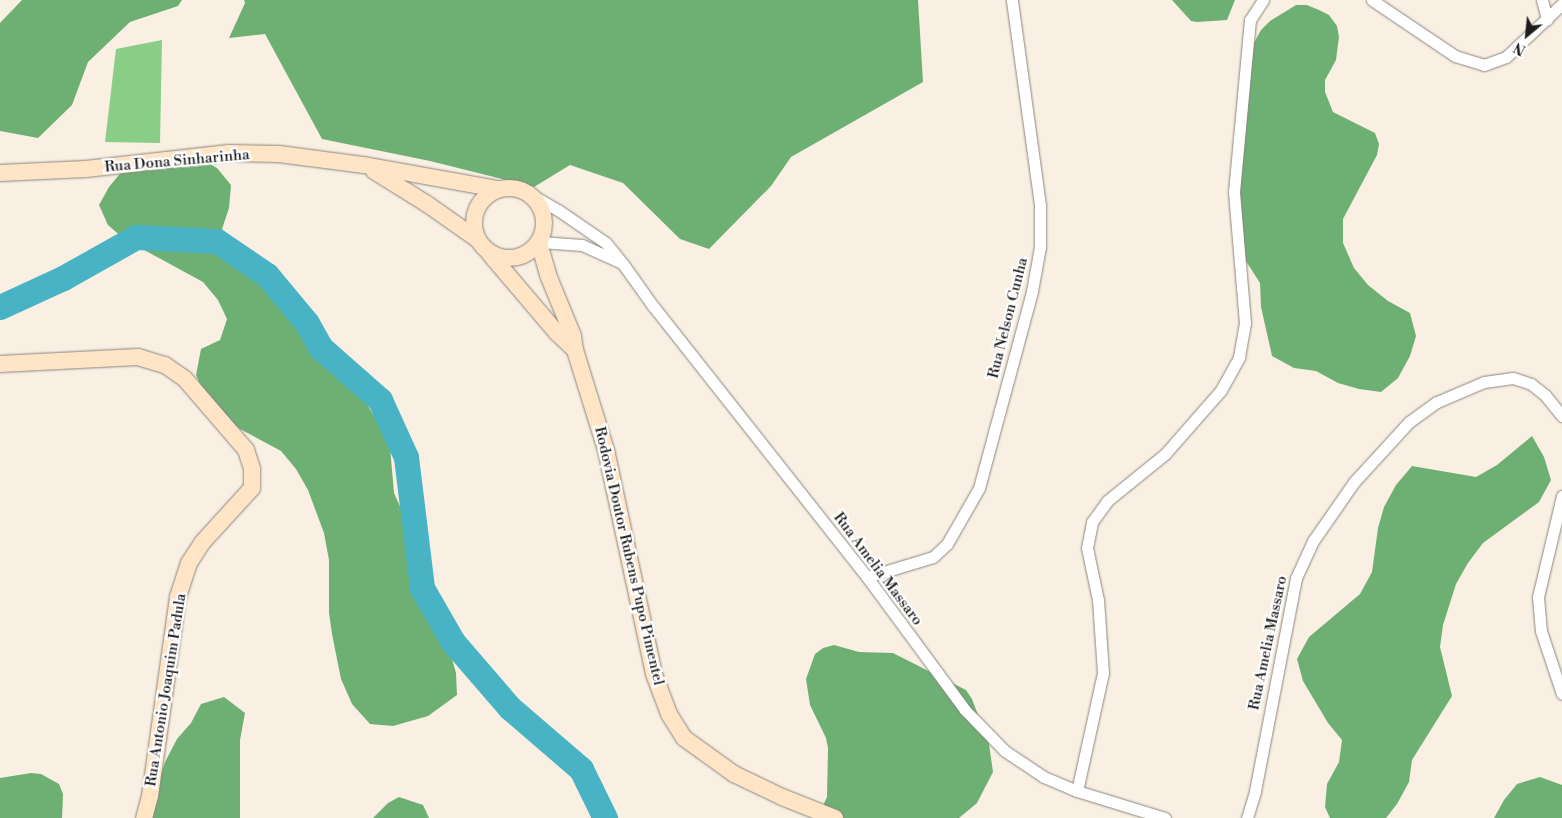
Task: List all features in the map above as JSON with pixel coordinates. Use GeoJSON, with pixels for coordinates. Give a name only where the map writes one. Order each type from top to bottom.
{"type":"FeatureCollection","features":[{"type":"Feature","properties":{"kind":"street","name":"Rua Nelson Cunha"},"geometry":{"type":"LineString","coordinates":[[867,577],[933,557],[947,544],[975,496],[979,488],[1032,291],[1040,247],[1040,205],[1012,0]]}},
{"type":"Feature","properties":{"kind":"street"},"geometry":{"type":"LineString","coordinates":[[1078,791],[1103,673],[1098,600],[1087,548],[1092,522],[1107,501],[1165,454],[1221,390],[1239,357],[1246,323],[1234,192],[1250,20],[1263,0]]}},
{"type":"Feature","properties":{"kind":"street"},"geometry":{"type":"LineString","coordinates":[[1372,0],[1455,56],[1484,65],[1506,57],[1562,4]]}},
{"type":"Feature","properties":{"kind":"street"},"geometry":{"type":"LineString","coordinates":[[1542,0],[1547,20]]}},
{"type":"Feature","properties":{"kind":"street","name":"Rua Dona Sinharinha"},"geometry":{"type":"LineString","coordinates":[[0,174],[20,171],[86,169],[229,153],[280,154],[364,165],[498,189]]}},
{"type":"Feature","properties":{"kind":"street","name":"Rua Dona Sinharinha"},"geometry":{"type":"LineString","coordinates":[[0,162],[20,171]]}},
{"type":"Feature","properties":{"kind":"street","name":"Rua Dona Sinharinha"},"geometry":{"type":"LineString","coordinates":[[364,165],[428,204],[480,242]]}},
{"type":"Feature","properties":{"kind":"street"},"geometry":{"type":"LineString","coordinates":[[480,242],[490,252],[507,258],[525,255],[539,242],[544,229],[544,213],[541,206],[530,194],[515,188],[498,189],[484,197],[475,212],[474,221],[480,242],[557,334],[575,350]]}},
{"type":"Feature","properties":{"kind":"street","name":"Rua Amelia Massaro"},"geometry":{"type":"LineString","coordinates":[[530,194],[558,210],[606,243],[624,264],[653,306],[867,577],[966,710],[1005,750],[1044,777],[1078,791],[1165,818]]}},
{"type":"Feature","properties":{"kind":"street"},"geometry":{"type":"LineString","coordinates":[[539,242],[582,245],[624,264]]}},
{"type":"Feature","properties":{"kind":"street","name":"Rodovia Doutor Rubens Pupo Pimentel"},"geometry":{"type":"LineString","coordinates":[[539,242],[548,275],[573,336],[575,350],[606,450],[654,674],[669,714],[684,738],[734,774],[782,797],[835,818]]}},
{"type":"Feature","properties":{"kind":"street","name":"Rua Antonio Joaquim Padula"},"geometry":{"type":"LineString","coordinates":[[0,364],[138,357],[165,365],[185,379],[246,450],[252,469],[252,488],[202,543],[189,563],[178,597],[150,796],[144,818]]}},
{"type":"Feature","properties":{"kind":"street","name":"Rua Amelia Massaro"},"geometry":{"type":"LineString","coordinates":[[1247,818],[1255,791],[1296,578],[1313,541],[1354,482],[1409,422],[1437,402],[1484,382],[1513,378],[1531,384],[1546,396],[1562,416]]}},
{"type":"Feature","properties":{"kind":"street"},"geometry":{"type":"LineString","coordinates":[[1562,496],[1538,597],[1541,631],[1562,694]]}},
{"type":"Feature","properties":{"kind":"green space"},"geometry":{"type":"Polygon","coordinates":[[[22,0],[182,0],[178,6],[130,22],[88,62],[72,105],[38,138],[0,131],[0,23],[22,0]]]}},
{"type":"Feature","properties":{"kind":"green space"},"geometry":{"type":"Polygon","coordinates":[[[244,0],[918,0],[923,82],[791,157],[771,186],[709,249],[680,239],[623,183],[570,165],[534,187],[430,161],[322,139],[265,34],[229,38],[245,3],[244,0]]]}},
{"type":"Feature","properties":{"kind":"green space"},"geometry":{"type":"Polygon","coordinates":[[[1172,0],[1235,0],[1227,20],[1197,22],[1191,21],[1172,0]]]}},
{"type":"Feature","properties":{"kind":"green space"},"geometry":{"type":"Polygon","coordinates":[[[1296,5],[1307,5],[1329,15],[1337,26],[1339,37],[1336,60],[1325,80],[1325,92],[1333,112],[1375,133],[1379,144],[1377,155],[1343,219],[1343,243],[1354,268],[1368,285],[1388,301],[1410,313],[1416,336],[1410,356],[1398,378],[1381,392],[1359,389],[1338,383],[1316,371],[1294,368],[1272,356],[1261,307],[1260,283],[1244,258],[1239,203],[1245,59],[1261,30],[1270,21],[1296,5]]]}},
{"type":"Feature","properties":{"kind":"green space"},"geometry":{"type":"Polygon","coordinates":[[[162,40],[160,143],[105,142],[116,49],[162,40]]]}},
{"type":"Feature","properties":{"kind":"green space"},"geometry":{"type":"Polygon","coordinates":[[[198,157],[217,168],[231,185],[229,208],[222,229],[255,267],[264,286],[312,332],[327,349],[339,371],[356,385],[390,447],[394,493],[403,513],[404,538],[443,627],[456,673],[457,695],[428,716],[393,726],[370,724],[352,704],[341,679],[332,634],[329,613],[329,560],[324,533],[308,490],[296,469],[281,451],[240,429],[219,412],[205,395],[196,375],[201,349],[220,340],[227,319],[218,300],[203,282],[124,239],[108,225],[99,205],[109,187],[123,170],[198,157]]]}},
{"type":"Feature","properties":{"kind":"green space"},"geometry":{"type":"Polygon","coordinates":[[[1532,436],[1544,457],[1551,480],[1539,502],[1483,543],[1468,563],[1456,584],[1443,625],[1440,647],[1452,696],[1412,760],[1409,782],[1397,804],[1386,818],[1330,818],[1325,807],[1327,784],[1339,762],[1342,740],[1328,723],[1303,681],[1297,659],[1309,637],[1360,594],[1372,572],[1378,528],[1384,507],[1396,485],[1412,466],[1476,477],[1497,465],[1532,436]]]}},
{"type":"Feature","properties":{"kind":"green space"},"geometry":{"type":"Polygon","coordinates":[[[834,645],[859,652],[893,653],[966,690],[972,699],[989,744],[993,772],[977,803],[959,818],[823,818],[822,808],[827,797],[828,748],[826,738],[810,705],[806,679],[815,654],[823,648],[834,645]]]}},
{"type":"Feature","properties":{"kind":"green space"},"geometry":{"type":"Polygon","coordinates":[[[224,697],[245,713],[240,740],[240,818],[153,818],[158,783],[165,762],[177,739],[191,723],[201,704],[224,697]]]}},
{"type":"Feature","properties":{"kind":"green space"},"geometry":{"type":"Polygon","coordinates":[[[31,773],[41,774],[59,784],[63,794],[62,818],[0,818],[0,778],[31,773]]]}},
{"type":"Feature","properties":{"kind":"green space"},"geometry":{"type":"Polygon","coordinates":[[[1540,777],[1562,785],[1562,818],[1494,818],[1504,800],[1517,784],[1540,777]]]}},
{"type":"Feature","properties":{"kind":"green space"},"geometry":{"type":"Polygon","coordinates":[[[399,797],[423,805],[429,818],[373,818],[388,803],[399,797]]]}},
{"type":"Feature","properties":{"kind":"waterway"},"geometry":{"type":"LineString","coordinates":[[0,307],[63,278],[136,237],[217,241],[267,275],[307,323],[321,348],[380,400],[406,457],[422,588],[453,642],[510,708],[581,769],[605,818]]}}]}
